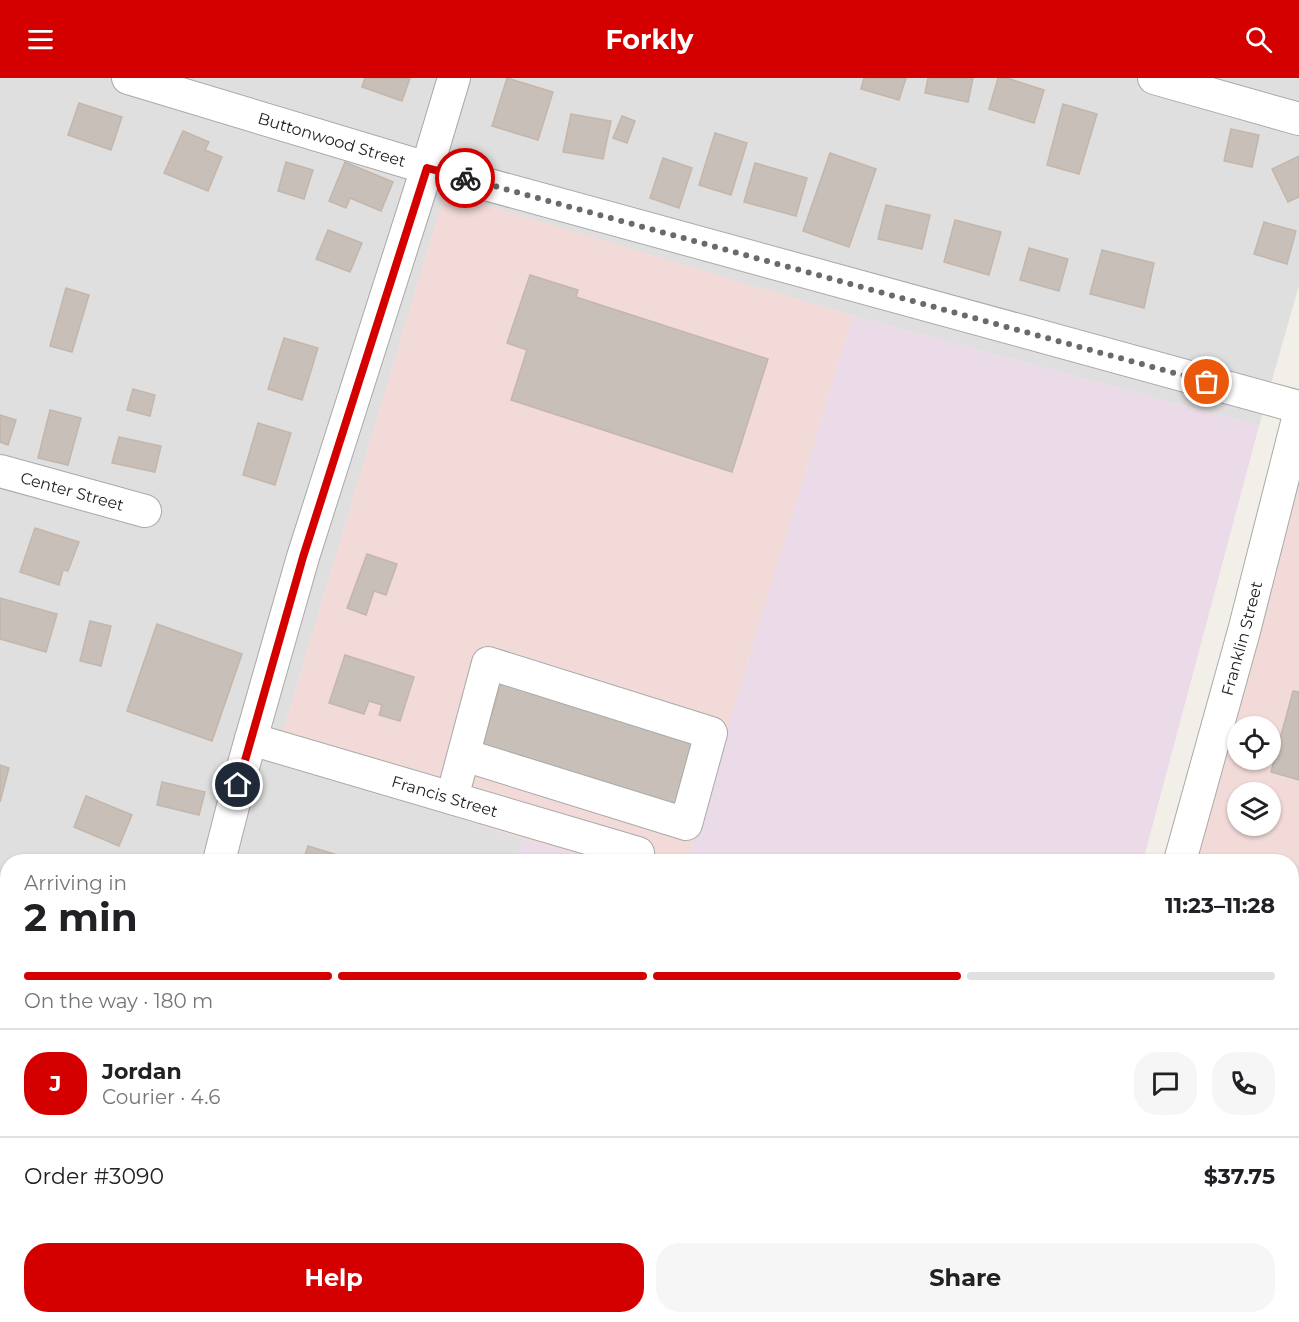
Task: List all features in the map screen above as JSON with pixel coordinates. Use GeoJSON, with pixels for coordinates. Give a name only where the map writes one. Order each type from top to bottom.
{"type":"FeatureCollection","features":[{"type":"Feature","properties":{"kind":"street","name":"Buttonwood Street"},"geometry":{"type":"LineString","coordinates":[[128,78],[427,168],[1299,407]]}},
{"type":"Feature","properties":{"kind":"street"},"geometry":{"type":"LineString","coordinates":[[221,854],[303,557],[454,78]]}},
{"type":"Feature","properties":{"kind":"street"},"geometry":{"type":"LineString","coordinates":[[1154,78],[1299,119]]}},
{"type":"Feature","properties":{"kind":"street","name":"Franklin Street"},"geometry":{"type":"LineString","coordinates":[[1182,854],[1244,632],[1299,415]]}},
{"type":"Feature","properties":{"kind":"street","name":"Center Street"},"geometry":{"type":"LineString","coordinates":[[1,475],[146,511]]}},
{"type":"Feature","properties":{"kind":"street"},"geometry":{"type":"LineString","coordinates":[[452,798],[464,754],[489,663],[711,733],[686,824],[464,754]]}},
{"type":"Feature","properties":{"kind":"street","name":"Francis Street"},"geometry":{"type":"LineString","coordinates":[[251,739],[638,853]]}},
{"type":"Feature","properties":{"kind":"shaded area"},"geometry":{"type":"Polygon","coordinates":[[[0,78],[1299,78],[1299,285],[1259,426],[853,316],[445,193],[275,758],[523,839],[519,854],[0,854],[0,78]]]}},
{"type":"Feature","properties":{"kind":"shaded area"},"geometry":{"type":"Polygon","coordinates":[[[445,192],[853,316],[689,854],[575,854],[275,758],[445,192]]]}},
{"type":"Feature","properties":{"kind":"shaded area"},"geometry":{"type":"Polygon","coordinates":[[[853,316],[1259,426],[1145,854],[689,854],[853,316]]]}},
{"type":"Feature","properties":{"kind":"shaded area"},"geometry":{"type":"Polygon","coordinates":[[[1299,459],[1299,854],[1199,854],[1227,743],[1227,770],[1281,770],[1281,716],[1234,716],[1299,459]]]}},
{"type":"Feature","properties":{"kind":"shaded area"},"geometry":{"type":"Polygon","coordinates":[[[523,839],[575,854],[519,854],[523,839]]]}},
{"type":"Feature","properties":{"kind":"building"},"geometry":{"type":"Polygon","coordinates":[[[365,78],[410,78],[402,101],[362,87],[365,78]]]}},
{"type":"Feature","properties":{"kind":"building"},"geometry":{"type":"Polygon","coordinates":[[[507,78],[553,92],[538,140],[492,126],[507,78]]]}},
{"type":"Feature","properties":{"kind":"building"},"geometry":{"type":"Polygon","coordinates":[[[864,78],[906,78],[899,100],[861,89],[864,78]]]}},
{"type":"Feature","properties":{"kind":"building"},"geometry":{"type":"Polygon","coordinates":[[[928,78],[973,78],[968,102],[925,93],[928,78]]]}},
{"type":"Feature","properties":{"kind":"building"},"geometry":{"type":"Polygon","coordinates":[[[998,78],[1007,78],[1044,90],[1034,123],[989,109],[998,78]]]}},
{"type":"Feature","properties":{"kind":"building"},"geometry":{"type":"Polygon","coordinates":[[[79,103],[122,117],[111,150],[68,135],[79,103]]]}},
{"type":"Feature","properties":{"kind":"building"},"geometry":{"type":"Polygon","coordinates":[[[1063,104],[1097,114],[1079,174],[1047,165],[1063,104]]]}},
{"type":"Feature","properties":{"kind":"building"},"geometry":{"type":"Polygon","coordinates":[[[571,114],[611,121],[603,159],[563,152],[571,114]]]}},
{"type":"Feature","properties":{"kind":"building"},"geometry":{"type":"Polygon","coordinates":[[[622,116],[635,121],[627,143],[613,138],[622,116]]]}},
{"type":"Feature","properties":{"kind":"building"},"geometry":{"type":"Polygon","coordinates":[[[1231,129],[1259,135],[1252,167],[1224,161],[1231,129]]]}},
{"type":"Feature","properties":{"kind":"building"},"geometry":{"type":"Polygon","coordinates":[[[183,131],[209,142],[205,150],[222,157],[208,191],[164,173],[183,131]]]}},
{"type":"Feature","properties":{"kind":"building"},"geometry":{"type":"Polygon","coordinates":[[[715,133],[747,143],[731,195],[699,185],[715,133]]]}},
{"type":"Feature","properties":{"kind":"building"},"geometry":{"type":"Polygon","coordinates":[[[830,153],[876,169],[849,247],[803,231],[830,153]]]}},
{"type":"Feature","properties":{"kind":"building"},"geometry":{"type":"Polygon","coordinates":[[[1299,156],[1299,197],[1288,202],[1272,169],[1299,156]]]}},
{"type":"Feature","properties":{"kind":"building"},"geometry":{"type":"Polygon","coordinates":[[[663,158],[692,168],[679,208],[650,198],[663,158]]]}},
{"type":"Feature","properties":{"kind":"building"},"geometry":{"type":"Polygon","coordinates":[[[286,162],[313,170],[304,199],[278,191],[286,162]]]}},
{"type":"Feature","properties":{"kind":"building"},"geometry":{"type":"Polygon","coordinates":[[[345,162],[393,182],[381,211],[350,198],[346,208],[329,201],[345,162]]]}},
{"type":"Feature","properties":{"kind":"building"},"geometry":{"type":"Polygon","coordinates":[[[755,163],[807,178],[796,216],[744,202],[755,163]]]}},
{"type":"Feature","properties":{"kind":"building"},"geometry":{"type":"Polygon","coordinates":[[[886,205],[930,215],[922,249],[878,239],[886,205]]]}},
{"type":"Feature","properties":{"kind":"building"},"geometry":{"type":"Polygon","coordinates":[[[955,220],[1001,232],[989,275],[944,262],[955,220]]]}},
{"type":"Feature","properties":{"kind":"building"},"geometry":{"type":"Polygon","coordinates":[[[1264,222],[1296,231],[1287,264],[1254,254],[1264,222]]]}},
{"type":"Feature","properties":{"kind":"building"},"geometry":{"type":"Polygon","coordinates":[[[328,230],[362,243],[350,272],[316,259],[328,230]]]}},
{"type":"Feature","properties":{"kind":"building"},"geometry":{"type":"Polygon","coordinates":[[[1029,248],[1068,259],[1059,291],[1020,280],[1029,248]]]}},
{"type":"Feature","properties":{"kind":"building"},"geometry":{"type":"Polygon","coordinates":[[[1102,250],[1154,263],[1144,308],[1090,294],[1102,250]]]}},
{"type":"Feature","properties":{"kind":"building"},"geometry":{"type":"Polygon","coordinates":[[[530,275],[578,290],[576,297],[768,359],[732,472],[511,400],[527,350],[507,343],[530,275]]]}},
{"type":"Feature","properties":{"kind":"building"},"geometry":{"type":"Polygon","coordinates":[[[66,288],[89,295],[72,352],[50,346],[66,288]]]}},
{"type":"Feature","properties":{"kind":"building"},"geometry":{"type":"Polygon","coordinates":[[[284,338],[318,348],[302,400],[268,389],[284,338]]]}},
{"type":"Feature","properties":{"kind":"building"},"geometry":{"type":"Polygon","coordinates":[[[133,389],[155,395],[150,416],[127,410],[133,389]]]}},
{"type":"Feature","properties":{"kind":"building"},"geometry":{"type":"Polygon","coordinates":[[[50,410],[81,418],[68,465],[38,458],[50,410]]]}},
{"type":"Feature","properties":{"kind":"building"},"geometry":{"type":"Polygon","coordinates":[[[0,415],[16,420],[8,445],[0,442],[0,415]]]}},
{"type":"Feature","properties":{"kind":"building"},"geometry":{"type":"Polygon","coordinates":[[[258,423],[291,433],[275,485],[243,475],[258,423]]]}},
{"type":"Feature","properties":{"kind":"building"},"geometry":{"type":"Polygon","coordinates":[[[119,437],[161,446],[155,472],[112,463],[119,437]]]}},
{"type":"Feature","properties":{"kind":"building"},"geometry":{"type":"Polygon","coordinates":[[[35,528],[79,542],[68,571],[63,570],[59,585],[20,572],[35,528]]]}},
{"type":"Feature","properties":{"kind":"building"},"geometry":{"type":"Polygon","coordinates":[[[367,554],[397,564],[386,595],[374,591],[366,615],[347,608],[367,554]]]}},
{"type":"Feature","properties":{"kind":"building"},"geometry":{"type":"Polygon","coordinates":[[[0,598],[57,614],[46,652],[0,639],[0,598]]]}},
{"type":"Feature","properties":{"kind":"building"},"geometry":{"type":"Polygon","coordinates":[[[90,621],[111,626],[101,666],[80,661],[90,621]]]}},
{"type":"Feature","properties":{"kind":"building"},"geometry":{"type":"Polygon","coordinates":[[[157,624],[242,654],[212,741],[127,711],[157,624]]]}},
{"type":"Feature","properties":{"kind":"building"},"geometry":{"type":"Polygon","coordinates":[[[345,655],[414,677],[400,721],[379,715],[382,705],[369,701],[364,714],[329,703],[345,655]]]}},
{"type":"Feature","properties":{"kind":"building"},"geometry":{"type":"Polygon","coordinates":[[[502,681],[702,743],[682,809],[482,746],[502,681]]]}},
{"type":"Feature","properties":{"kind":"building"},"geometry":{"type":"Polygon","coordinates":[[[1293,691],[1299,692],[1299,780],[1271,772],[1272,770],[1281,770],[1281,735],[1293,691]]]}},
{"type":"Feature","properties":{"kind":"building"},"geometry":{"type":"Polygon","coordinates":[[[0,765],[9,768],[0,802],[0,765]]]}},
{"type":"Feature","properties":{"kind":"building"},"geometry":{"type":"Polygon","coordinates":[[[162,782],[205,792],[199,815],[157,805],[162,782]]]}},
{"type":"Feature","properties":{"kind":"building"},"geometry":{"type":"Polygon","coordinates":[[[86,796],[132,815],[119,846],[74,827],[86,796]]]}},
{"type":"Feature","properties":{"kind":"building"},"geometry":{"type":"Polygon","coordinates":[[[308,846],[334,854],[305,854],[308,846]]]}},
{"type":"Feature","properties":{"kind":"way so far"},"geometry":{"type":"LineString","coordinates":[[465,178],[1207,382]]}},
{"type":"Feature","properties":{"kind":"route"},"geometry":{"type":"LineString","coordinates":[[238,785],[303,557],[427,168],[465,178]]}}]}
